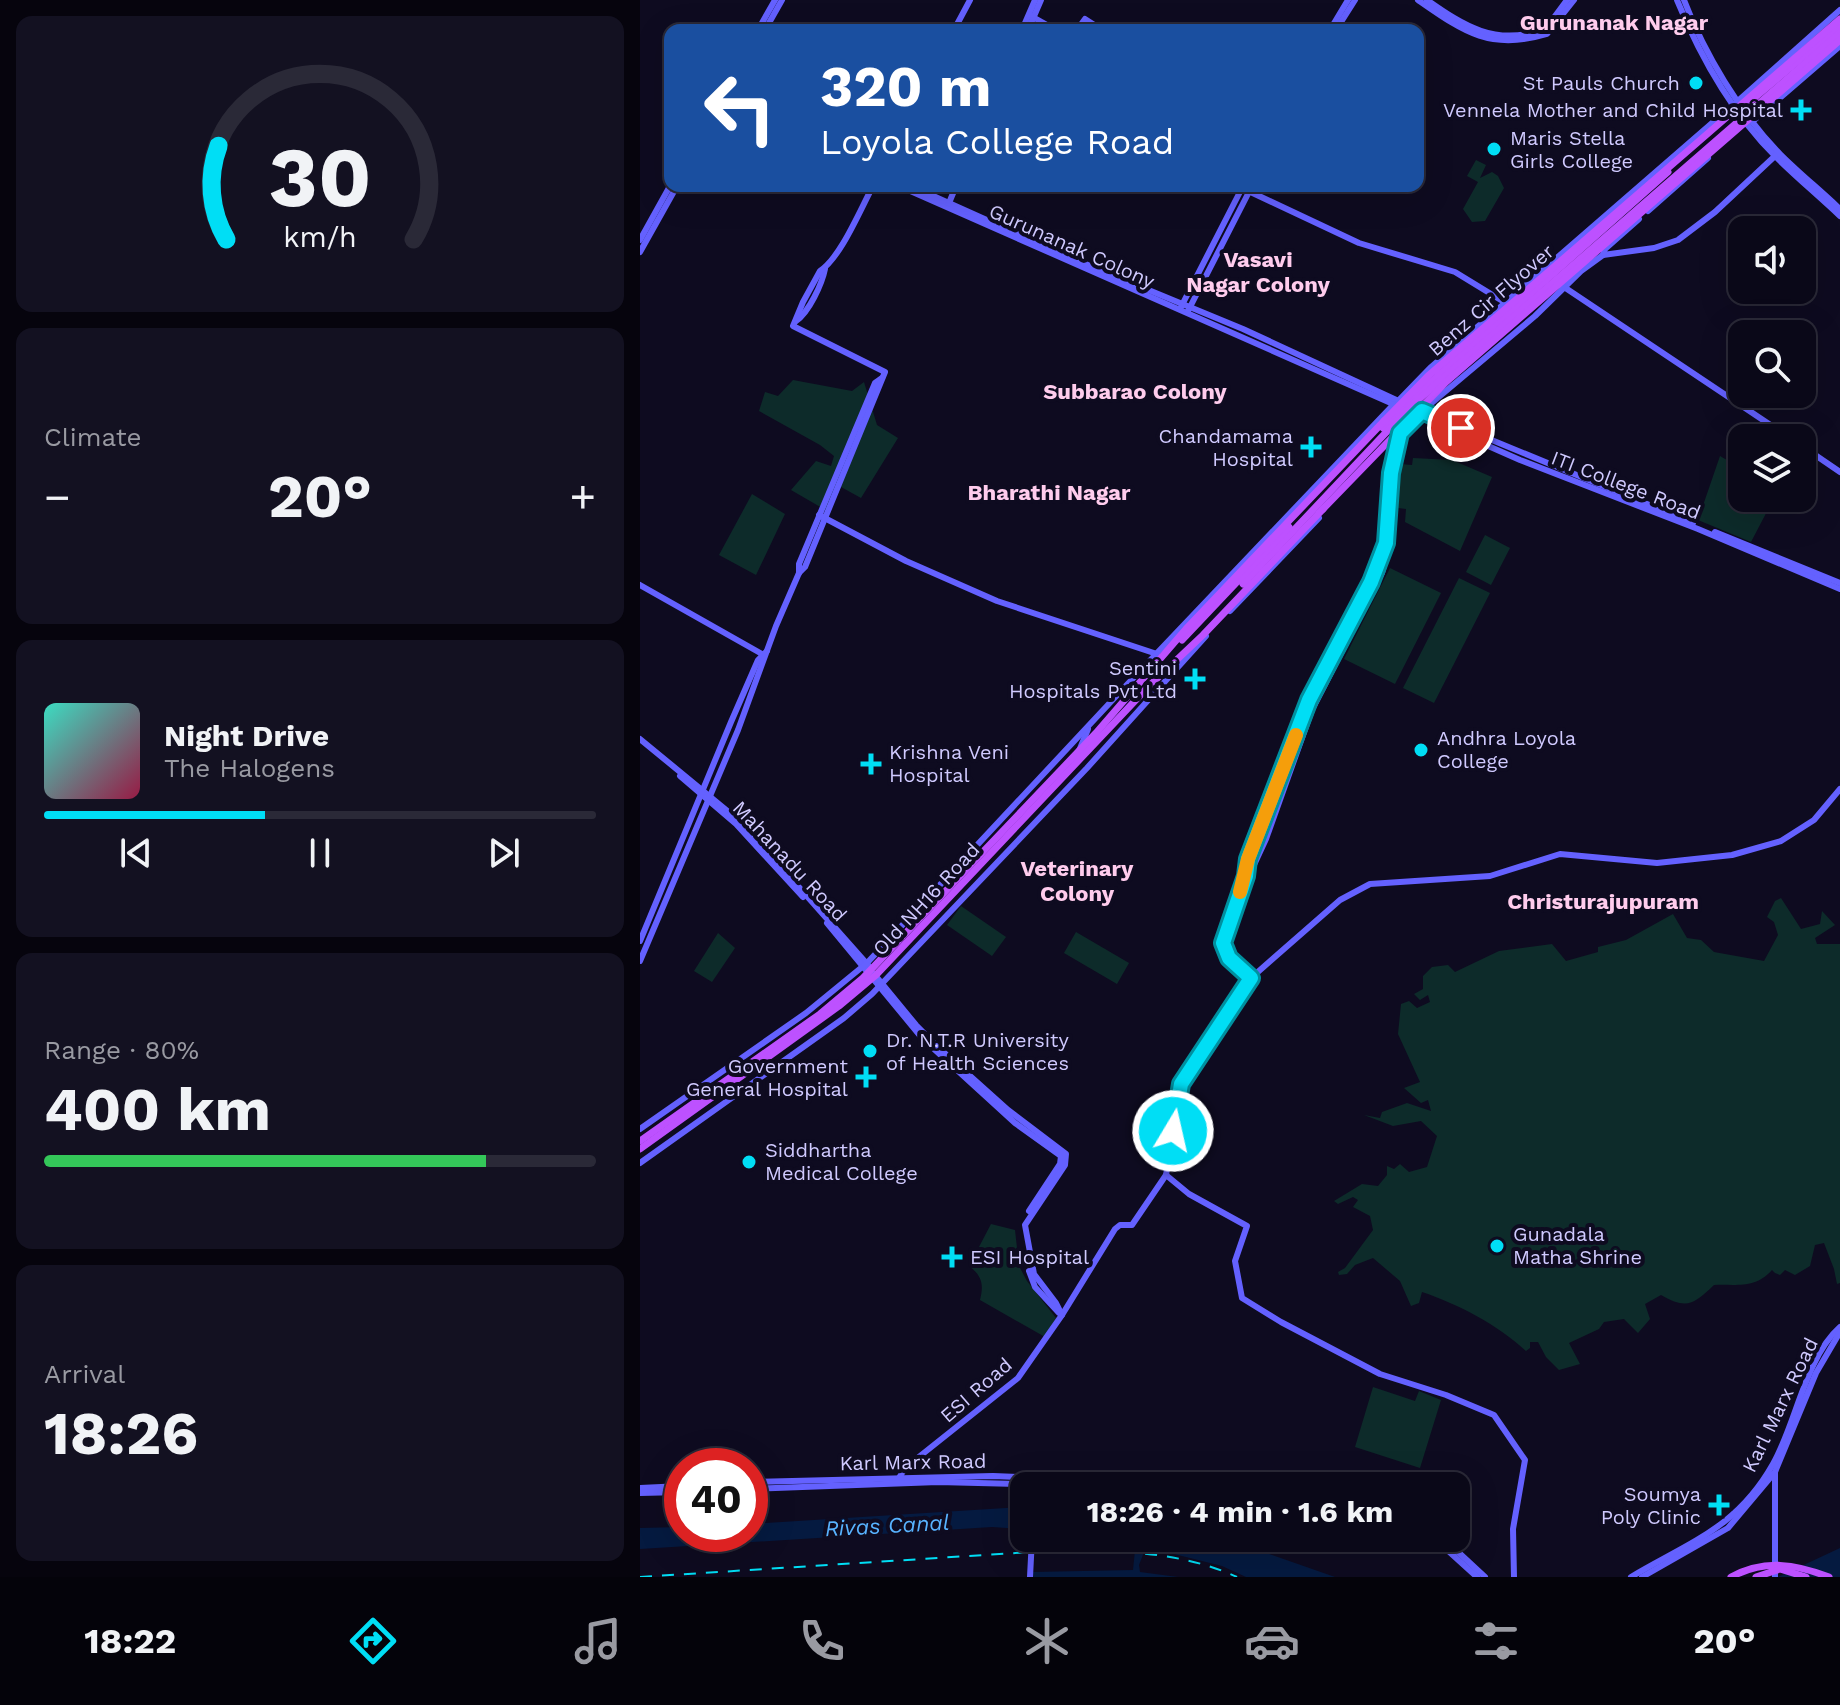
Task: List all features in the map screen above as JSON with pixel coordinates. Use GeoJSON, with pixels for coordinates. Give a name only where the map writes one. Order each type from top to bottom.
{"type":"FeatureCollection","features":[{"type":"Feature","properties":{"kind":"main road","name":"Benz Cir Flyover"},"geometry":{"type":"LineString","coordinates":[[1186,629],[1428,376],[1840,19]]}},
{"type":"Feature","properties":{"kind":"main road"},"geometry":{"type":"LineString","coordinates":[[1165,670],[1403,406],[1555,280],[1840,26]]}},
{"type":"Feature","properties":{"kind":"main road"},"geometry":{"type":"LineString","coordinates":[[1155,667],[1192,632],[1403,406],[1743,112],[1840,33]]}},
{"type":"Feature","properties":{"kind":"main road","name":"Benz Cir Flyover"},"geometry":{"type":"LineString","coordinates":[[1203,635],[1446,382],[1840,43]]}},
{"type":"Feature","properties":{"kind":"main road","name":"Old NH16 Road"},"geometry":{"type":"LineString","coordinates":[[640,1149],[839,1006],[1079,751],[1186,629]]}},
{"type":"Feature","properties":{"kind":"main road","name":"Old NH16 Road"},"geometry":{"type":"LineString","coordinates":[[640,1141],[820,1014],[869,971],[1203,635]]}},
{"type":"Feature","properties":{"kind":"main road"},"geometry":{"type":"LineString","coordinates":[[1756,1577],[1800,1566],[1829,1577]]}},
{"type":"Feature","properties":{"kind":"main road"},"geometry":{"type":"LineString","coordinates":[[1731,1577],[1751,1568],[1774,1572],[1790,1570],[1806,1577]]}},
{"type":"Feature","properties":{"kind":"street"},"geometry":{"type":"LineString","coordinates":[[761,24],[775,0]]}},
{"type":"Feature","properties":{"kind":"street"},"geometry":{"type":"LineString","coordinates":[[768,24],[782,0]]}},
{"type":"Feature","properties":{"kind":"street"},"geometry":{"type":"LineString","coordinates":[[955,24],[967,0]]}},
{"type":"Feature","properties":{"kind":"street"},"geometry":{"type":"LineString","coordinates":[[1028,24],[1038,0]]}},
{"type":"Feature","properties":{"kind":"street"},"geometry":{"type":"LineString","coordinates":[[1334,24],[1348,0]]}},
{"type":"Feature","properties":{"kind":"street"},"geometry":{"type":"LineString","coordinates":[[1340,24],[1355,0]]}},
{"type":"Feature","properties":{"kind":"street"},"geometry":{"type":"LineString","coordinates":[[1418,0],[1481,37],[1494,41],[1547,34],[1574,0]]}},
{"type":"Feature","properties":{"kind":"street"},"geometry":{"type":"LineString","coordinates":[[1427,0],[1469,26],[1494,36],[1542,30],[1567,0]]}},
{"type":"Feature","properties":{"kind":"street"},"geometry":{"type":"LineString","coordinates":[[1677,0],[1713,72],[1775,156],[1840,216]]}},
{"type":"Feature","properties":{"kind":"street"},"geometry":{"type":"LineString","coordinates":[[1684,0],[1717,69],[1743,112],[1779,153],[1840,209]]}},
{"type":"Feature","properties":{"kind":"street"},"geometry":{"type":"LineString","coordinates":[[1603,255],[1605,249],[1840,10]]}},
{"type":"Feature","properties":{"kind":"street"},"geometry":{"type":"LineString","coordinates":[[1031,16],[1045,24]]}},
{"type":"Feature","properties":{"kind":"street"},"geometry":{"type":"LineString","coordinates":[[640,1129],[869,971],[1157,654],[1403,406],[1430,368],[1506,302],[1743,112],[1840,43]]}},
{"type":"Feature","properties":{"kind":"street"},"geometry":{"type":"LineString","coordinates":[[640,1163],[839,1021],[881,985],[1106,747],[1216,624],[1420,413],[1603,255],[1654,248],[1678,240],[1708,218],[1775,156]]}},
{"type":"Feature","properties":{"kind":"street"},"geometry":{"type":"LineString","coordinates":[[640,252],[642,237],[667,192]]}},
{"type":"Feature","properties":{"kind":"street"},"geometry":{"type":"LineString","coordinates":[[642,237],[673,192]]}},
{"type":"Feature","properties":{"kind":"street"},"geometry":{"type":"LineString","coordinates":[[640,961],[731,722],[799,573],[799,564],[822,517],[870,393],[885,372],[793,326],[820,271],[825,269],[841,245],[870,192]]}},
{"type":"Feature","properties":{"kind":"street","name":"Gurunanak Colony"},"geometry":{"type":"LineString","coordinates":[[913,192],[1185,310],[1243,329],[1320,369],[1403,406]]}},
{"type":"Feature","properties":{"kind":"street","name":"Gurunanak Colony"},"geometry":{"type":"LineString","coordinates":[[924,192],[994,226]]}},
{"type":"Feature","properties":{"kind":"street"},"geometry":{"type":"LineString","coordinates":[[949,203],[954,192]]}},
{"type":"Feature","properties":{"kind":"street"},"geometry":{"type":"LineString","coordinates":[[1185,310],[1245,192]]}},
{"type":"Feature","properties":{"kind":"street"},"geometry":{"type":"LineString","coordinates":[[1255,192],[1359,243],[1455,272],[1514,308]]}},
{"type":"Feature","properties":{"kind":"street"},"geometry":{"type":"LineString","coordinates":[[1555,280],[1769,424]]}},
{"type":"Feature","properties":{"kind":"street","name":"ITI College Road"},"geometry":{"type":"LineString","coordinates":[[1403,406],[1840,586]]}},
{"type":"Feature","properties":{"kind":"street"},"geometry":{"type":"LineString","coordinates":[[1251,978],[1229,958],[1223,943],[1246,876],[1248,859],[1309,700],[1365,594],[1386,543],[1391,473],[1400,433]]}},
{"type":"Feature","properties":{"kind":"street"},"geometry":{"type":"LineString","coordinates":[[1816,456],[1840,472]]}},
{"type":"Feature","properties":{"kind":"street"},"geometry":{"type":"LineString","coordinates":[[822,517],[906,561],[997,601],[1157,654]]}},
{"type":"Feature","properties":{"kind":"street"},"geometry":{"type":"LineString","coordinates":[[640,585],[764,653]]}},
{"type":"Feature","properties":{"kind":"street"},"geometry":{"type":"LineString","coordinates":[[1079,751],[1089,727]]}},
{"type":"Feature","properties":{"kind":"street","name":"Mahanadu Road"},"geometry":{"type":"LineString","coordinates":[[640,741],[705,794],[759,844],[869,971]]}},
{"type":"Feature","properties":{"kind":"street"},"geometry":{"type":"LineString","coordinates":[[1514,1577],[1513,1529],[1525,1460],[1496,1418],[1446,1395],[1367,1368],[1242,1298],[1235,1261],[1247,1226],[1189,1194],[1166,1175],[1181,1084],[1251,978],[1340,900],[1370,884],[1490,876],[1560,854],[1657,863],[1732,855],[1781,841],[1814,820],[1840,789]]}},
{"type":"Feature","properties":{"kind":"street"},"geometry":{"type":"LineString","coordinates":[[640,941],[705,794]]}},
{"type":"Feature","properties":{"kind":"street"},"geometry":{"type":"LineString","coordinates":[[869,971],[922,1038],[989,1101],[1061,1156],[1060,1164],[1025,1217],[1021,1229],[1032,1282],[1049,1305],[1062,1315]]}},
{"type":"Feature","properties":{"kind":"street","name":"ESI Road"},"geometry":{"type":"LineString","coordinates":[[899,1478],[905,1468],[1018,1378],[1062,1315],[1115,1229],[1120,1225],[1132,1225],[1166,1175]]}},
{"type":"Feature","properties":{"kind":"street","name":"Karl Marx Road"},"geometry":{"type":"LineString","coordinates":[[1642,1577],[1728,1528],[1775,1472],[1816,1373],[1840,1330]]}},
{"type":"Feature","properties":{"kind":"street","name":"Karl Marx Road"},"geometry":{"type":"LineString","coordinates":[[1631,1577],[1723,1525],[1760,1484],[1774,1464],[1804,1385],[1825,1348],[1840,1330]]}},
{"type":"Feature","properties":{"kind":"street"},"geometry":{"type":"LineString","coordinates":[[1774,1572],[1775,1472]]}},
{"type":"Feature","properties":{"kind":"street","name":"Karl Marx Road"},"geometry":{"type":"LineString","coordinates":[[768,1488],[899,1478],[1010,1480]]}},
{"type":"Feature","properties":{"kind":"street","name":"Karl Marx Road"},"geometry":{"type":"LineString","coordinates":[[768,1482],[938,1479]]}},
{"type":"Feature","properties":{"kind":"street","name":"Karl Marx Road"},"geometry":{"type":"LineString","coordinates":[[987,1479],[1010,1482]]}},
{"type":"Feature","properties":{"kind":"street"},"geometry":{"type":"LineString","coordinates":[[640,1490],[664,1488]]}},
{"type":"Feature","properties":{"kind":"street"},"geometry":{"type":"LineString","coordinates":[[640,1490],[664,1491]]}},
{"type":"Feature","properties":{"kind":"street"},"geometry":{"type":"LineString","coordinates":[[1030,1573],[1031,1552]]}},
{"type":"Feature","properties":{"kind":"street"},"geometry":{"type":"LineString","coordinates":[[1449,1552],[1477,1577]]}},
{"type":"Feature","properties":{"kind":"street"},"geometry":{"type":"LineString","coordinates":[[1458,1552],[1485,1577]]}},
{"type":"Feature","properties":{"kind":"green space"},"geometry":{"type":"Polygon","coordinates":[[[1476,160],[1486,165],[1480,178],[1492,172],[1504,188],[1485,221],[1472,222],[1463,209],[1478,182],[1467,176],[1476,160]]]}},
{"type":"Feature","properties":{"kind":"green space"},"geometry":{"type":"Polygon","coordinates":[[[793,380],[852,391],[864,382],[877,425],[898,438],[861,498],[841,487],[829,512],[791,490],[816,461],[831,466],[834,456],[759,411],[765,392],[778,396],[793,380]]]}},
{"type":"Feature","properties":{"kind":"green space"},"geometry":{"type":"Polygon","coordinates":[[[1720,456],[1728,461],[1728,512],[1767,512],[1751,542],[1698,520],[1720,456]]]}},
{"type":"Feature","properties":{"kind":"green space"},"geometry":{"type":"Polygon","coordinates":[[[1413,458],[1452,460],[1492,477],[1460,551],[1405,522],[1406,509],[1398,508],[1400,464],[1412,465],[1413,458]]]}},
{"type":"Feature","properties":{"kind":"green space"},"geometry":{"type":"Polygon","coordinates":[[[752,494],[785,514],[756,575],[719,555],[752,494]]]}},
{"type":"Feature","properties":{"kind":"green space"},"geometry":{"type":"Polygon","coordinates":[[[1485,535],[1510,548],[1491,585],[1466,572],[1485,535]]]}},
{"type":"Feature","properties":{"kind":"green space"},"geometry":{"type":"Polygon","coordinates":[[[1390,568],[1441,593],[1395,684],[1344,659],[1390,568]]]}},
{"type":"Feature","properties":{"kind":"green space"},"geometry":{"type":"Polygon","coordinates":[[[1459,578],[1490,593],[1434,703],[1403,688],[1459,578]]]}},
{"type":"Feature","properties":{"kind":"green space"},"geometry":{"type":"Polygon","coordinates":[[[1781,898],[1801,929],[1820,924],[1822,911],[1835,925],[1815,938],[1817,944],[1840,944],[1840,1283],[1837,1284],[1824,1243],[1815,1245],[1810,1266],[1795,1275],[1785,1270],[1780,1275],[1772,1270],[1753,1283],[1714,1285],[1690,1303],[1677,1302],[1661,1295],[1645,1304],[1650,1319],[1638,1333],[1624,1319],[1604,1322],[1599,1329],[1569,1343],[1580,1364],[1559,1370],[1546,1357],[1538,1342],[1530,1342],[1530,1348],[1526,1351],[1490,1324],[1450,1303],[1422,1292],[1419,1303],[1411,1306],[1400,1281],[1373,1258],[1355,1265],[1347,1274],[1339,1275],[1338,1272],[1345,1268],[1373,1230],[1370,1216],[1353,1207],[1358,1200],[1353,1197],[1338,1204],[1334,1201],[1362,1184],[1378,1186],[1387,1175],[1387,1166],[1394,1169],[1400,1164],[1409,1172],[1427,1167],[1437,1136],[1421,1121],[1393,1126],[1364,1115],[1380,1118],[1382,1112],[1407,1103],[1431,1111],[1428,1100],[1421,1103],[1404,1088],[1420,1082],[1398,1034],[1401,1004],[1409,1001],[1417,1008],[1430,1002],[1428,995],[1420,1000],[1414,994],[1423,989],[1423,976],[1432,967],[1448,965],[1455,972],[1499,951],[1552,944],[1566,961],[1598,952],[1598,947],[1626,940],[1673,914],[1687,938],[1701,940],[1714,952],[1764,961],[1778,935],[1774,922],[1767,917],[1775,901],[1781,898]]]}},
{"type":"Feature","properties":{"kind":"green space"},"geometry":{"type":"Polygon","coordinates":[[[961,906],[1006,937],[992,956],[947,925],[961,906]]]}},
{"type":"Feature","properties":{"kind":"green space"},"geometry":{"type":"Polygon","coordinates":[[[1076,932],[1129,963],[1117,984],[1064,953],[1076,932]]]}},
{"type":"Feature","properties":{"kind":"green space"},"geometry":{"type":"Polygon","coordinates":[[[718,933],[735,948],[712,982],[694,971],[718,933]]]}},
{"type":"Feature","properties":{"kind":"green space"},"geometry":{"type":"Polygon","coordinates":[[[991,1224],[1015,1230],[1019,1266],[1056,1318],[1045,1337],[980,1300],[981,1281],[969,1266],[991,1224]]]}},
{"type":"Feature","properties":{"kind":"green space"},"geometry":{"type":"Polygon","coordinates":[[[1373,1387],[1415,1401],[1419,1391],[1441,1400],[1420,1468],[1355,1447],[1373,1387]]]}},
{"type":"Feature","properties":{"kind":"water","name":"Rivas Canal"},"geometry":{"type":"Polygon","coordinates":[[[1010,1508],[1010,1528],[768,1541],[768,1523],[1010,1508]]]}},
{"type":"Feature","properties":{"kind":"water"},"geometry":{"type":"Polygon","coordinates":[[[664,1527],[664,1548],[640,1549],[640,1528],[664,1527]]]}},
{"type":"Feature","properties":{"kind":"water"},"geometry":{"type":"Polygon","coordinates":[[[1840,1548],[1840,1577],[1778,1577],[1840,1548]]]}},
{"type":"Feature","properties":{"kind":"water"},"geometry":{"type":"Polygon","coordinates":[[[1135,1552],[1144,1552],[1140,1572],[1178,1577],[1032,1577],[1032,1572],[1133,1570],[1135,1552]]]}},
{"type":"Feature","properties":{"kind":"water"},"geometry":{"type":"Polygon","coordinates":[[[1166,1552],[1263,1552],[1335,1577],[1246,1577],[1222,1566],[1166,1552]]]}},
{"type":"Feature","properties":{"kind":"railway"},"geometry":{"type":"LineString","coordinates":[[640,1577],[1083,1551],[1162,1556],[1237,1577]]}},
{"type":"Feature","properties":{"kind":"slow traffic"},"geometry":{"type":"LineString","coordinates":[[1240,892],[1248,859],[1296,735]]}},
{"type":"Feature","properties":{"kind":"place","name":"St Pauls Church"},"geometry":{"type":"Point","coordinates":[1696,83]}},
{"type":"Feature","properties":{"kind":"place","name":"Vennela Mother and Child Hospital"},"geometry":{"type":"Point","coordinates":[1801,110]}},
{"type":"Feature","properties":{"kind":"place","name":"Maris Stella Girls College"},"geometry":{"type":"Point","coordinates":[1494,149]}},
{"type":"Feature","properties":{"kind":"place","name":"Chandamama Hospital"},"geometry":{"type":"Point","coordinates":[1311,447]}},
{"type":"Feature","properties":{"kind":"place","name":"Sentini Hospitals Pvt Ltd"},"geometry":{"type":"Point","coordinates":[1195,679]}},
{"type":"Feature","properties":{"kind":"place","name":"Andhra Loyola College"},"geometry":{"type":"Point","coordinates":[1421,750]}},
{"type":"Feature","properties":{"kind":"place","name":"Krishna Veni Hospital"},"geometry":{"type":"Point","coordinates":[871,764]}},
{"type":"Feature","properties":{"kind":"place","name":"Dr. N.T.R University of Health Sciences"},"geometry":{"type":"Point","coordinates":[870,1051]}},
{"type":"Feature","properties":{"kind":"place","name":"Government General Hospital"},"geometry":{"type":"Point","coordinates":[866,1077]}},
{"type":"Feature","properties":{"kind":"place","name":"Siddhartha Medical College"},"geometry":{"type":"Point","coordinates":[749,1162]}},
{"type":"Feature","properties":{"kind":"place","name":"Gunadala Matha Shrine"},"geometry":{"type":"Point","coordinates":[1497,1246]}},
{"type":"Feature","properties":{"kind":"place","name":"ESI Hospital"},"geometry":{"type":"Point","coordinates":[952,1257]}},
{"type":"Feature","properties":{"kind":"place","name":"Soumya Poly Clinic"},"geometry":{"type":"Point","coordinates":[1719,1505]}},
{"type":"Feature","properties":{"kind":"district","name":"Gurunanak Nagar"},"geometry":{"type":"Point","coordinates":[1614,22]}},
{"type":"Feature","properties":{"kind":"district","name":"Vasavi Nagar Colony"},"geometry":{"type":"Point","coordinates":[1258,272]}},
{"type":"Feature","properties":{"kind":"district","name":"Subbarao Colony"},"geometry":{"type":"Point","coordinates":[1135,391]}},
{"type":"Feature","properties":{"kind":"district","name":"Bharathi Nagar"},"geometry":{"type":"Point","coordinates":[1049,492]}},
{"type":"Feature","properties":{"kind":"district","name":"Veterinary Colony"},"geometry":{"type":"Point","coordinates":[1077,880]}},
{"type":"Feature","properties":{"kind":"district","name":"Christurajupuram"},"geometry":{"type":"Point","coordinates":[1603,901]}},
{"type":"Feature","properties":{"kind":"route"},"geometry":{"type":"LineString","coordinates":[[1173,1131],[1181,1084],[1251,978],[1229,958],[1223,943],[1246,876],[1248,859],[1309,700],[1371,582],[1386,543],[1391,473],[1400,433],[1422,411],[1461,428]]}}]}
